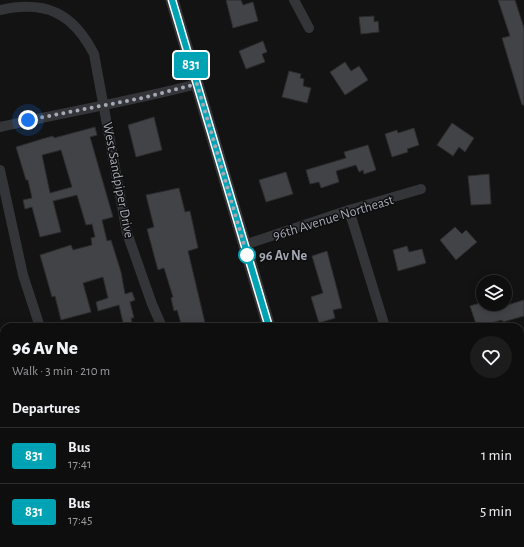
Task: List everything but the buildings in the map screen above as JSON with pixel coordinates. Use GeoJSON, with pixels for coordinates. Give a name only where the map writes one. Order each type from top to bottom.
{"type":"FeatureCollection","features":[{"type":"Feature","properties":{"kind":"street"},"geometry":{"type":"LineString","coordinates":[[172,0],[267,323]]}},
{"type":"Feature","properties":{"kind":"street"},"geometry":{"type":"LineString","coordinates":[[294,0],[309,28]]}},
{"type":"Feature","properties":{"kind":"street","name":"West Sandpiper Drive"},"geometry":{"type":"LineString","coordinates":[[0,10],[13,6],[42,5],[65,16],[84,34],[94,54],[127,233],[160,323]]}},
{"type":"Feature","properties":{"kind":"street"},"geometry":{"type":"LineString","coordinates":[[0,127],[142,98],[197,84]]}},
{"type":"Feature","properties":{"kind":"street"},"geometry":{"type":"LineString","coordinates":[[0,170],[23,275],[39,323]]}},
{"type":"Feature","properties":{"kind":"street","name":"96th Avenue Northeast"},"geometry":{"type":"LineString","coordinates":[[244,245],[349,210],[421,190]]}},
{"type":"Feature","properties":{"kind":"street"},"geometry":{"type":"LineString","coordinates":[[349,210],[384,323]]}},
{"type":"Feature","properties":{"kind":"bus line","name":"831"},"geometry":{"type":"LineString","coordinates":[[172,0],[268,323]]}},
{"type":"Feature","properties":{"kind":"place","name":"96 Av Ne"},"geometry":{"type":"Point","coordinates":[247,255]}},
{"type":"Feature","properties":{"kind":"route"},"geometry":{"type":"LineString","coordinates":[[28,120],[142,98],[197,84],[248,258],[247,255]]}}]}
